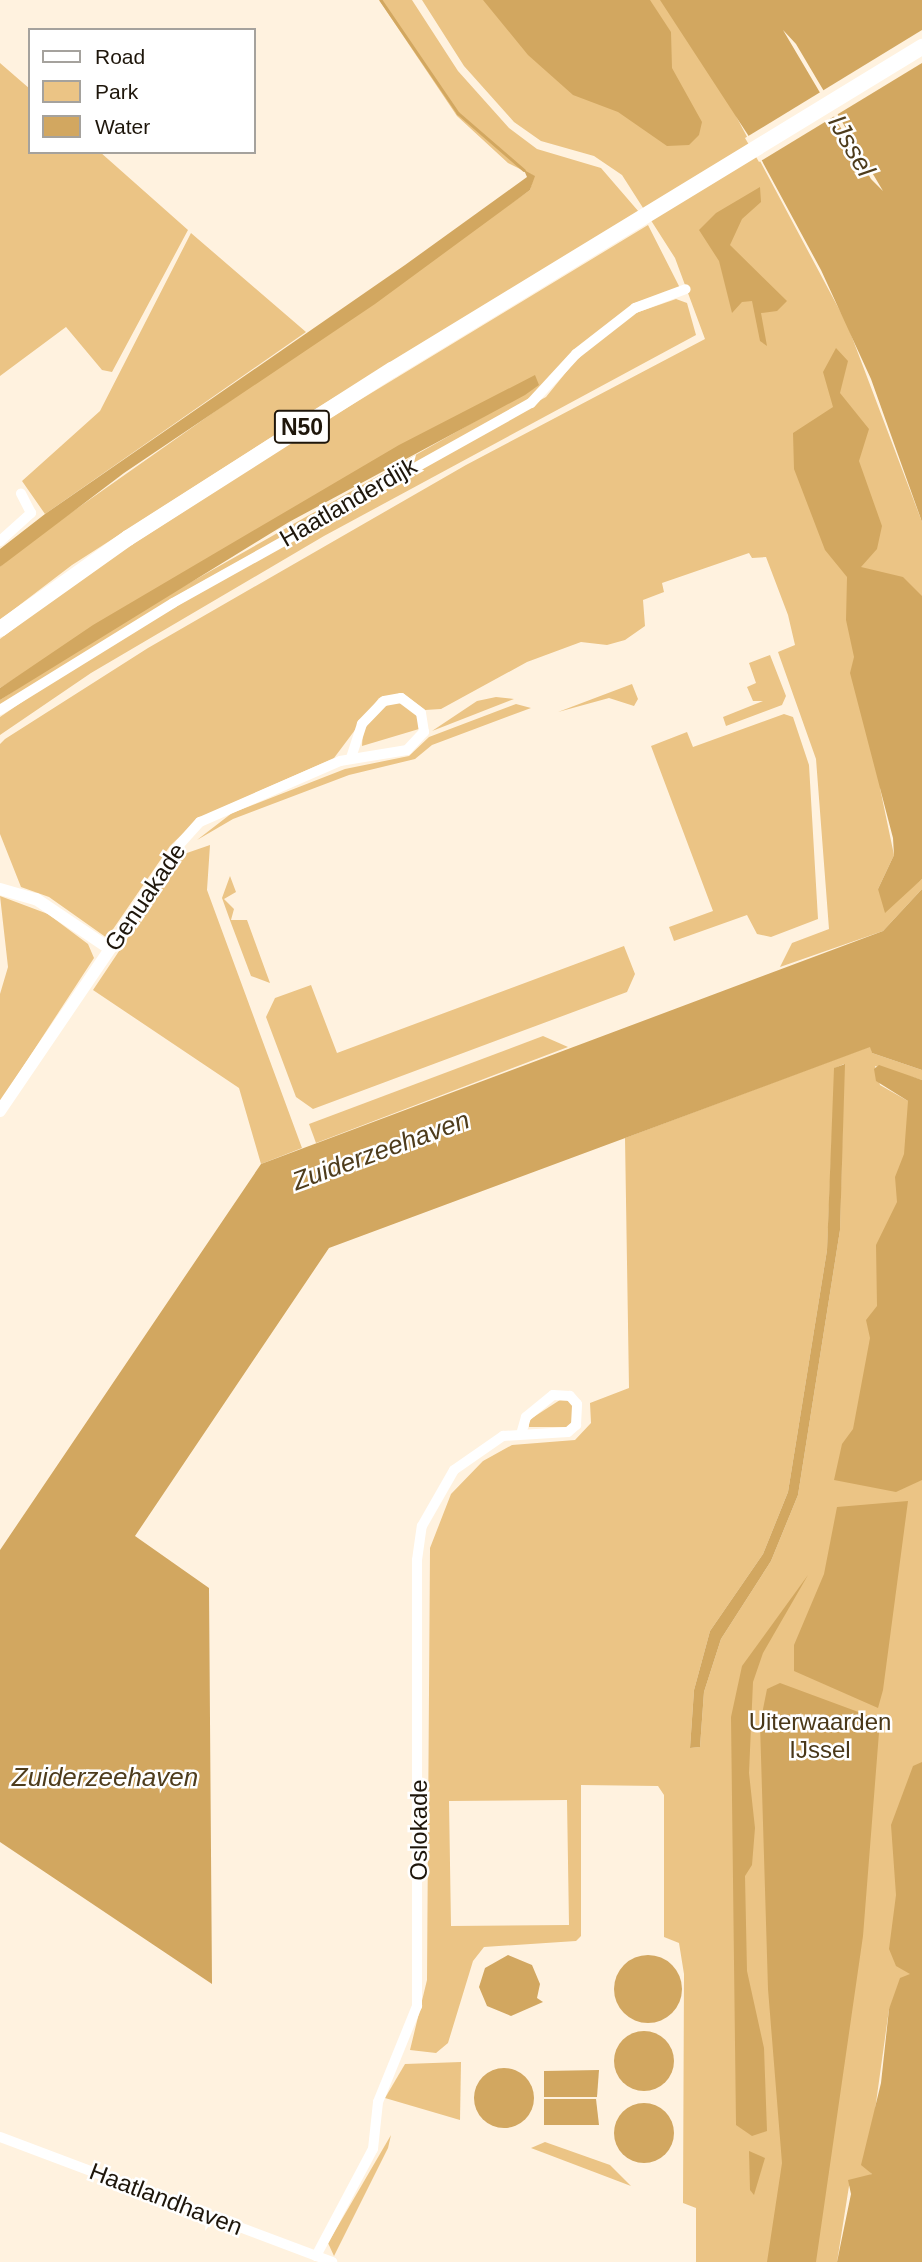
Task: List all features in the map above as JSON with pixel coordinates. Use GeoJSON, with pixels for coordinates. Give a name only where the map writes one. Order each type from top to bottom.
{"type":"FeatureCollection","features":[{"type":"Feature","properties":{"kind":"highway","name":"N50"},"geometry":{"type":"LineString","coordinates":[[0,629],[139,530],[922,47]]}},
{"type":"Feature","properties":{"kind":"street","name":"Haatlanderdijk"},"geometry":{"type":"LineString","coordinates":[[0,710],[184,596],[531,403],[576,354],[635,308],[686,289]]}},
{"type":"Feature","properties":{"kind":"street"},"geometry":{"type":"LineString","coordinates":[[0,541],[31,513],[21,493]]}},
{"type":"Feature","properties":{"kind":"street","name":"Genuakade"},"geometry":{"type":"LineString","coordinates":[[0,1111],[180,844],[200,822],[351,757],[380,758],[414,746],[424,732],[421,713],[401,698],[384,701],[362,724],[351,757]]}},
{"type":"Feature","properties":{"kind":"street"},"geometry":{"type":"LineString","coordinates":[[0,889],[36,899],[110,949]]}},
{"type":"Feature","properties":{"kind":"street","name":"Oslokade"},"geometry":{"type":"LineString","coordinates":[[316,2256],[373,2149],[378,2102],[417,2006],[416,1560],[422,1526],[454,1470],[503,1436],[522,1431],[533,1436],[568,1432],[576,1425],[577,1404],[570,1396],[553,1395],[526,1417],[522,1431]]}},
{"type":"Feature","properties":{"kind":"street","name":"Haatlandhaven"},"geometry":{"type":"LineString","coordinates":[[0,2137],[332,2262]]}},
{"type":"Feature","properties":{"kind":"green space"},"geometry":{"type":"Polygon","coordinates":[[[379,0],[412,0],[458,71],[509,128],[537,149],[601,168],[639,212],[309,413],[72,565],[0,620],[0,567],[25,545],[530,190],[534,176],[508,163],[457,116],[379,0]]]}},
{"type":"Feature","properties":{"kind":"green space"},"geometry":{"type":"Polygon","coordinates":[[[422,0],[688,0],[737,118],[847,324],[922,522],[922,747],[880,788],[894,855],[878,889],[900,897],[922,879],[922,889],[883,931],[780,967],[792,943],[829,929],[816,759],[778,652],[795,645],[788,615],[766,557],[752,558],[749,553],[662,583],[664,592],[643,600],[645,626],[625,640],[607,645],[581,642],[527,662],[441,709],[425,710],[403,693],[379,698],[334,758],[199,818],[170,846],[107,938],[49,897],[21,887],[0,834],[0,744],[5,739],[148,648],[466,465],[705,339],[675,258],[622,175],[594,156],[541,141],[514,122],[464,66],[422,0]]]}},
{"type":"Feature","properties":{"kind":"green space"},"geometry":{"type":"Polygon","coordinates":[[[0,63],[28,87],[28,154],[102,154],[188,230],[112,372],[102,370],[66,327],[0,376],[0,63]]]}},
{"type":"Feature","properties":{"kind":"green space"},"geometry":{"type":"Polygon","coordinates":[[[648,225],[680,288],[635,303],[569,355],[536,396],[173,598],[0,708],[0,700],[115,625],[539,385],[154,590],[0,688],[0,639],[80,578],[317,426],[648,225]]]}},
{"type":"Feature","properties":{"kind":"green space"},"geometry":{"type":"Polygon","coordinates":[[[191,233],[306,332],[45,514],[22,481],[100,411],[191,233]]]}},
{"type":"Feature","properties":{"kind":"green space"},"geometry":{"type":"Polygon","coordinates":[[[676,299],[687,303],[696,335],[324,536],[91,673],[0,735],[0,717],[66,672],[337,511],[546,397],[580,355],[630,315],[676,299]]]}},
{"type":"Feature","properties":{"kind":"green space"},"geometry":{"type":"Polygon","coordinates":[[[770,655],[786,696],[782,705],[726,726],[723,717],[763,701],[753,701],[747,687],[756,683],[749,663],[770,655]]]}},
{"type":"Feature","properties":{"kind":"green space"},"geometry":{"type":"Polygon","coordinates":[[[632,684],[638,699],[634,706],[609,698],[558,712],[632,684]]]}},
{"type":"Feature","properties":{"kind":"green space"},"geometry":{"type":"Polygon","coordinates":[[[496,697],[514,699],[432,731],[477,701],[496,697]]]}},
{"type":"Feature","properties":{"kind":"green space"},"geometry":{"type":"Polygon","coordinates":[[[401,702],[418,716],[419,729],[362,746],[363,729],[386,705],[401,702]]]}},
{"type":"Feature","properties":{"kind":"green space"},"geometry":{"type":"Polygon","coordinates":[[[516,704],[531,708],[432,745],[415,759],[349,775],[233,819],[197,840],[232,813],[345,769],[409,756],[429,737],[516,704]]]}},
{"type":"Feature","properties":{"kind":"green space"},"geometry":{"type":"Polygon","coordinates":[[[784,714],[793,717],[809,765],[818,919],[771,937],[757,934],[747,915],[674,941],[669,927],[713,911],[651,746],[687,732],[693,747],[784,714]]]}},
{"type":"Feature","properties":{"kind":"green space"},"geometry":{"type":"Polygon","coordinates":[[[210,845],[207,890],[302,1148],[261,1164],[239,1088],[93,990],[184,854],[210,845]]]}},
{"type":"Feature","properties":{"kind":"green space"},"geometry":{"type":"Polygon","coordinates":[[[230,876],[236,892],[224,899],[234,909],[231,920],[247,920],[270,983],[251,976],[231,923],[222,898],[230,876]]]}},
{"type":"Feature","properties":{"kind":"green space"},"geometry":{"type":"Polygon","coordinates":[[[0,896],[48,914],[88,944],[94,958],[0,1102],[0,994],[8,967],[0,896]]]}},
{"type":"Feature","properties":{"kind":"green space"},"geometry":{"type":"Polygon","coordinates":[[[624,946],[635,974],[627,992],[313,1109],[296,1097],[266,1017],[275,998],[311,985],[337,1053],[624,946]]]}},
{"type":"Feature","properties":{"kind":"green space"},"geometry":{"type":"Polygon","coordinates":[[[543,1036],[568,1047],[316,1143],[309,1124],[543,1036]]]}},
{"type":"Feature","properties":{"kind":"green space","name":"Uiterwaarden IJssel"},"geometry":{"type":"Polygon","coordinates":[[[871,1046],[872,1053],[922,1070],[922,1080],[875,1066],[880,1085],[908,1101],[922,1141],[922,1898],[910,1975],[889,2009],[867,2168],[872,2174],[849,2186],[837,2262],[696,2262],[696,2208],[683,2203],[684,1974],[679,1943],[664,1937],[664,1795],[658,1786],[581,1785],[581,1936],[576,1941],[484,1947],[473,1961],[448,2043],[436,2053],[410,2050],[427,1980],[430,1548],[451,1494],[483,1461],[512,1445],[575,1440],[591,1423],[590,1403],[629,1388],[625,1138],[871,1046]],[[844,1064],[835,1068],[827,1250],[788,1492],[763,1554],[710,1631],[694,1690],[690,1748],[700,1747],[704,1692],[721,1639],[771,1561],[798,1495],[840,1230],[844,1064]],[[567,1800],[449,1801],[451,1926],[569,1925],[567,1800]]]}},
{"type":"Feature","properties":{"kind":"green space"},"geometry":{"type":"Polygon","coordinates":[[[563,1398],[573,1403],[575,1420],[567,1427],[529,1427],[529,1420],[563,1398]]]}},
{"type":"Feature","properties":{"kind":"green space"},"geometry":{"type":"Polygon","coordinates":[[[461,2062],[460,2120],[385,2098],[405,2064],[461,2062]]]}},
{"type":"Feature","properties":{"kind":"green space"},"geometry":{"type":"Polygon","coordinates":[[[391,2135],[388,2148],[334,2256],[328,2243],[391,2135]]]}},
{"type":"Feature","properties":{"kind":"green space"},"geometry":{"type":"Polygon","coordinates":[[[545,2142],[610,2165],[631,2186],[531,2148],[545,2142]]]}},
{"type":"Feature","properties":{"kind":"water"},"geometry":{"type":"Polygon","coordinates":[[[483,0],[650,0],[671,32],[672,68],[702,122],[699,135],[689,145],[667,146],[618,112],[573,95],[528,55],[483,0]]]}},
{"type":"Feature","properties":{"kind":"water","name":"IJssel"},"geometry":{"type":"Polygon","coordinates":[[[660,0],[922,0],[922,522],[871,379],[821,270],[748,135],[660,0]],[[783,30],[871,179],[883,191],[796,44],[783,30]]]}},
{"type":"Feature","properties":{"kind":"water"},"geometry":{"type":"Polygon","coordinates":[[[524,170],[535,176],[530,190],[375,304],[124,473],[0,567],[0,549],[45,514],[405,265],[527,177],[524,170]]]}},
{"type":"Feature","properties":{"kind":"water"},"geometry":{"type":"Polygon","coordinates":[[[760,187],[761,202],[742,219],[730,245],[787,301],[777,311],[761,313],[767,346],[760,341],[752,301],[742,302],[732,313],[719,261],[699,230],[716,213],[760,187]]]}},
{"type":"Feature","properties":{"kind":"water"},"geometry":{"type":"Polygon","coordinates":[[[836,348],[848,361],[840,393],[869,429],[859,461],[882,526],[877,549],[861,567],[903,577],[922,596],[922,879],[885,913],[878,889],[894,855],[893,838],[850,673],[854,657],[846,620],[847,577],[825,550],[794,469],[793,433],[833,407],[823,372],[836,348]]]}},
{"type":"Feature","properties":{"kind":"water"},"geometry":{"type":"Polygon","coordinates":[[[535,375],[539,385],[525,395],[289,522],[0,700],[0,688],[93,625],[399,445],[535,375]]]}},
{"type":"Feature","properties":{"kind":"water","name":"Zuiderzeehaven"},"geometry":{"type":"Polygon","coordinates":[[[922,889],[922,1070],[872,1053],[870,1047],[329,1248],[135,1536],[209,1588],[212,1984],[0,1842],[0,1550],[261,1164],[883,931],[922,889]]]}},
{"type":"Feature","properties":{"kind":"water"},"geometry":{"type":"Polygon","coordinates":[[[845,1064],[840,1230],[798,1495],[771,1561],[721,1639],[704,1692],[700,1747],[690,1748],[694,1690],[710,1631],[763,1554],[788,1492],[827,1250],[834,1068],[845,1064]]]}},
{"type":"Feature","properties":{"kind":"water"},"geometry":{"type":"Polygon","coordinates":[[[879,1065],[922,1080],[922,1480],[896,1492],[834,1480],[842,1444],[853,1429],[870,1338],[866,1320],[877,1306],[876,1245],[897,1202],[895,1177],[904,1154],[908,1101],[876,1081],[874,1069],[879,1065]]]}},
{"type":"Feature","properties":{"kind":"water"},"geometry":{"type":"Polygon","coordinates":[[[908,1501],[883,1690],[878,1708],[794,1671],[794,1645],[824,1574],[837,1507],[908,1501]]]}},
{"type":"Feature","properties":{"kind":"water"},"geometry":{"type":"Polygon","coordinates":[[[808,1575],[763,1653],[753,1682],[749,1773],[755,1828],[752,1865],[745,1876],[747,1971],[764,2048],[767,2131],[752,2136],[736,2125],[731,1717],[742,1666],[808,1575]]]}},
{"type":"Feature","properties":{"kind":"water"},"geometry":{"type":"Polygon","coordinates":[[[780,1683],[880,1720],[863,1936],[816,2262],[767,2262],[782,2163],[768,1989],[760,1724],[767,1689],[780,1683]]]}},
{"type":"Feature","properties":{"kind":"water"},"geometry":{"type":"Polygon","coordinates":[[[922,1762],[922,2262],[837,2262],[851,2194],[848,2180],[872,2174],[861,2165],[881,2083],[889,2009],[900,1978],[910,1974],[896,1966],[889,1949],[896,1895],[891,1825],[913,1766],[922,1762]]]}},
{"type":"Feature","properties":{"kind":"water"},"geometry":{"type":"Polygon","coordinates":[[[508,1955],[532,1965],[540,1984],[537,1998],[543,2002],[511,2016],[487,2006],[479,1987],[485,1968],[508,1955]]]}},
{"type":"Feature","properties":{"kind":"water"},"geometry":{"type":"Polygon","coordinates":[[[655,1955],[676,1970],[682,1982],[680,2002],[672,2013],[655,2023],[641,2023],[624,2013],[616,2002],[614,1982],[624,1965],[635,1957],[655,1955]]]}},
{"type":"Feature","properties":{"kind":"water"},"geometry":{"type":"Polygon","coordinates":[[[644,2031],[661,2036],[669,2044],[674,2061],[669,2078],[661,2086],[644,2091],[627,2086],[619,2078],[614,2061],[619,2044],[627,2036],[644,2031]]]}},
{"type":"Feature","properties":{"kind":"water"},"geometry":{"type":"Polygon","coordinates":[[[504,2068],[521,2073],[529,2081],[534,2098],[529,2115],[521,2123],[504,2128],[487,2123],[479,2115],[474,2098],[479,2081],[487,2073],[504,2068]]]}},
{"type":"Feature","properties":{"kind":"water"},"geometry":{"type":"Polygon","coordinates":[[[599,2070],[597,2097],[544,2097],[544,2071],[599,2070]]]}},
{"type":"Feature","properties":{"kind":"water"},"geometry":{"type":"Polygon","coordinates":[[[544,2099],[596,2099],[599,2125],[544,2125],[544,2099]]]}},
{"type":"Feature","properties":{"kind":"water"},"geometry":{"type":"Polygon","coordinates":[[[638,2103],[650,2103],[669,2116],[674,2133],[672,2145],[661,2158],[650,2163],[638,2163],[619,2150],[614,2139],[614,2127],[627,2108],[638,2103]]]}},
{"type":"Feature","properties":{"kind":"water"},"geometry":{"type":"Polygon","coordinates":[[[749,2151],[765,2158],[754,2195],[750,2190],[749,2151]]]}},
{"type":"Feature","properties":{"kind":"pier"},"geometry":{"type":"Polygon","coordinates":[[[922,30],[922,63],[759,162],[745,138],[922,30]]]}},
{"type":"Feature","properties":{"kind":"waterway"},"geometry":{"type":"LineString","coordinates":[[381,0],[458,113],[524,170]]}}]}
